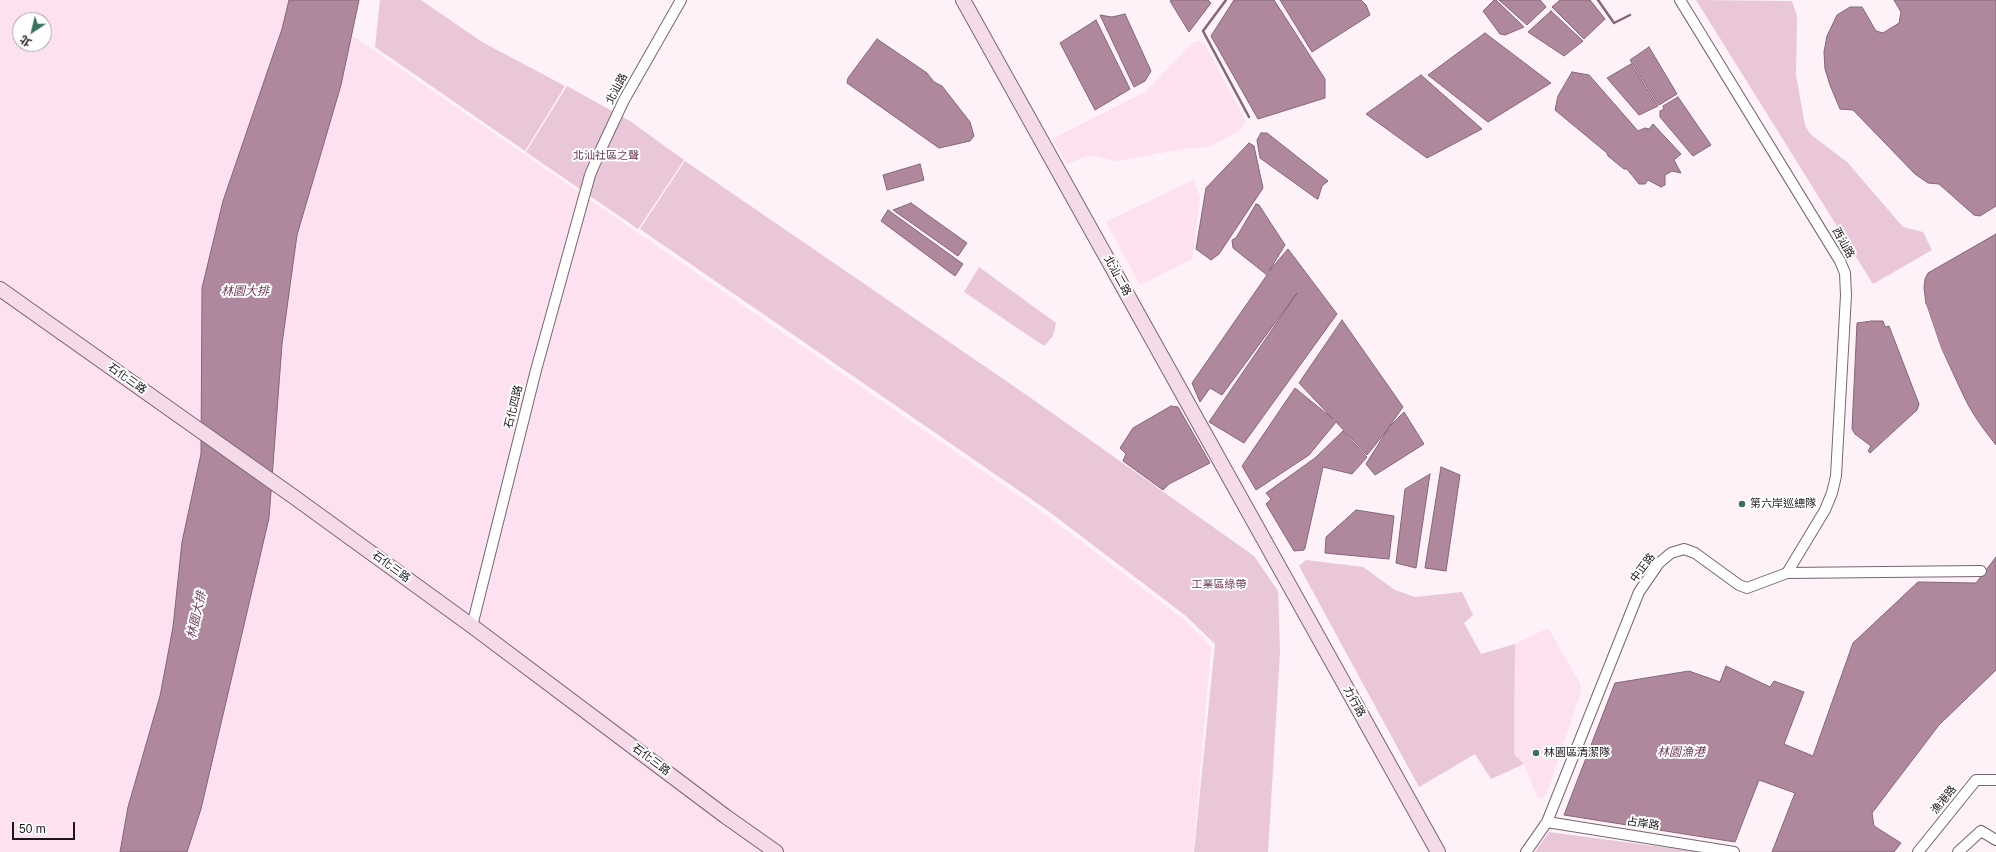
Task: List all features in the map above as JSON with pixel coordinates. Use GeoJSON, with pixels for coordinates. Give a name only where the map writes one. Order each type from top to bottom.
{"type":"FeatureCollection","features":[{"type":"Feature","properties":{"kind":"street","name":"北汕路"},"geometry":{"type":"LineString","coordinates":[[585,195],[590,176],[624,100],[681,0]]}},
{"type":"Feature","properties":{"kind":"street","name":"北汕二路"},"geometry":{"type":"LineString","coordinates":[[963,0],[1271,552]]}},
{"type":"Feature","properties":{"kind":"street","name":"西汕路"},"geometry":{"type":"LineString","coordinates":[[1680,0],[1840,261],[1844,273],[1846,295],[1836,476],[1832,493],[1825,510],[1787,573]]}},
{"type":"Feature","properties":{"kind":"street","name":"石化四路"},"geometry":{"type":"LineString","coordinates":[[472,626],[536,370],[585,195]]}},
{"type":"Feature","properties":{"kind":"street","name":"石化三路"},"geometry":{"type":"LineString","coordinates":[[0,289],[294,497],[472,626],[724,816],[776,852]]}},
{"type":"Feature","properties":{"kind":"street","name":"中正路"},"geometry":{"type":"LineString","coordinates":[[1526,852],[1547,822],[1639,592],[1659,563],[1671,553],[1684,549],[1695,553],[1740,585],[1747,588],[1787,573],[1981,571]]}},
{"type":"Feature","properties":{"kind":"street","name":"力行路"},"geometry":{"type":"LineString","coordinates":[[1271,552],[1438,852]]}},
{"type":"Feature","properties":{"kind":"street","name":"漁港路"},"geometry":{"type":"LineString","coordinates":[[1918,852],[1976,780],[1996,780]]}},
{"type":"Feature","properties":{"kind":"street","name":"占岸路"},"geometry":{"type":"LineString","coordinates":[[1547,822],[1721,848],[1734,852]]}},
{"type":"Feature","properties":{"kind":"street"},"geometry":{"type":"LineString","coordinates":[[1958,852],[1982,831],[1996,840]]}},
{"type":"Feature","properties":{"kind":"shaded area"},"geometry":{"type":"Polygon","coordinates":[[[0,0],[301,0],[1045,514],[1183,619],[1211,647],[1193,852],[0,852],[0,0]]]}},
{"type":"Feature","properties":{"kind":"shaded area"},"geometry":{"type":"Polygon","coordinates":[[[1198,41],[1204,43],[1246,121],[1238,132],[1208,147],[1189,148],[1117,161],[1089,155],[1067,164],[1052,139],[1145,92],[1194,42],[1198,41]]]}},
{"type":"Feature","properties":{"kind":"shaded area"},"geometry":{"type":"Polygon","coordinates":[[[1194,179],[1200,199],[1192,259],[1140,285],[1106,222],[1194,179]]]}},
{"type":"Feature","properties":{"kind":"shaded area"},"geometry":{"type":"Polygon","coordinates":[[[1548,628],[1580,683],[1581,692],[1546,795],[1542,799],[1537,797],[1524,764],[1514,754],[1515,644],[1548,628]]]}},
{"type":"Feature","properties":{"kind":"green space"},"geometry":{"type":"Polygon","coordinates":[[[380,0],[421,0],[482,42],[565,86],[525,151],[375,47],[380,0]]]}},
{"type":"Feature","properties":{"kind":"green space"},"geometry":{"type":"Polygon","coordinates":[[[1696,0],[1792,1],[1797,16],[1796,75],[1805,125],[1810,134],[1847,162],[1903,227],[1923,232],[1932,250],[1873,284],[1696,0]]]}},
{"type":"Feature","properties":{"kind":"green space","name":"北汕社區之聲"},"geometry":{"type":"Polygon","coordinates":[[[567,86],[630,121],[684,160],[638,229],[526,152],[567,86]]]}},
{"type":"Feature","properties":{"kind":"green space","name":"工業區綠帶"},"geometry":{"type":"Polygon","coordinates":[[[685,161],[1028,396],[1254,556],[1278,591],[1280,652],[1268,852],[1194,852],[1215,644],[1186,616],[1047,510],[640,229],[685,161]]]}},
{"type":"Feature","properties":{"kind":"green space"},"geometry":{"type":"Polygon","coordinates":[[[979,267],[1056,323],[1053,336],[1044,346],[964,292],[979,267]]]}},
{"type":"Feature","properties":{"kind":"green space"},"geometry":{"type":"Polygon","coordinates":[[[1306,560],[1363,567],[1395,590],[1415,597],[1462,592],[1473,615],[1464,623],[1481,654],[1515,644],[1514,754],[1524,764],[1491,779],[1475,754],[1419,787],[1299,566],[1306,560]]]}},
{"type":"Feature","properties":{"kind":"green space"},"geometry":{"type":"Polygon","coordinates":[[[1549,832],[1700,852],[1535,852],[1549,832]]]}},
{"type":"Feature","properties":{"kind":"water","name":"林園大排"},"geometry":{"type":"Polygon","coordinates":[[[289,0],[359,0],[341,85],[297,235],[282,344],[269,518],[201,809],[187,852],[120,852],[128,807],[160,696],[173,627],[182,542],[201,454],[202,288],[223,201],[282,29],[289,0]]]}},
{"type":"Feature","properties":{"kind":"water"},"geometry":{"type":"Polygon","coordinates":[[[1208,0],[1211,3],[1189,32],[1170,1],[1208,0]]]}},
{"type":"Feature","properties":{"kind":"water"},"geometry":{"type":"Polygon","coordinates":[[[1234,0],[1274,0],[1325,79],[1325,98],[1258,119],[1211,36],[1234,0]]]}},
{"type":"Feature","properties":{"kind":"water"},"geometry":{"type":"Polygon","coordinates":[[[1280,0],[1361,0],[1366,5],[1370,15],[1312,52],[1280,0]]]}},
{"type":"Feature","properties":{"kind":"water"},"geometry":{"type":"Polygon","coordinates":[[[1494,0],[1496,0],[1524,27],[1505,35],[1500,34],[1483,11],[1494,0]]]}},
{"type":"Feature","properties":{"kind":"water"},"geometry":{"type":"Polygon","coordinates":[[[1499,0],[1540,0],[1546,7],[1527,25],[1499,0]]]}},
{"type":"Feature","properties":{"kind":"water"},"geometry":{"type":"Polygon","coordinates":[[[1560,0],[1590,0],[1605,19],[1584,39],[1552,7],[1560,0]]]}},
{"type":"Feature","properties":{"kind":"water"},"geometry":{"type":"Polygon","coordinates":[[[1894,0],[1996,0],[1996,206],[1980,216],[1974,215],[1939,184],[1928,183],[1915,174],[1853,110],[1840,109],[1830,85],[1825,69],[1824,52],[1827,36],[1837,15],[1850,7],[1862,7],[1876,31],[1883,33],[1899,23],[1901,12],[1894,0]]]}},
{"type":"Feature","properties":{"kind":"water"},"geometry":{"type":"Polygon","coordinates":[[[1551,11],[1583,41],[1564,56],[1528,32],[1551,11]]]}},
{"type":"Feature","properties":{"kind":"water"},"geometry":{"type":"Polygon","coordinates":[[[1125,14],[1151,71],[1145,81],[1134,87],[1100,15],[1112,17],[1125,14]]]}},
{"type":"Feature","properties":{"kind":"water"},"geometry":{"type":"Polygon","coordinates":[[[1096,20],[1130,89],[1095,110],[1060,43],[1096,20]]]}},
{"type":"Feature","properties":{"kind":"water"},"geometry":{"type":"Polygon","coordinates":[[[1485,33],[1551,83],[1488,122],[1428,75],[1485,33]]]}},
{"type":"Feature","properties":{"kind":"water"},"geometry":{"type":"Polygon","coordinates":[[[877,39],[927,73],[934,82],[942,86],[970,122],[974,136],[970,141],[939,148],[847,83],[848,78],[877,39]]]}},
{"type":"Feature","properties":{"kind":"water"},"geometry":{"type":"Polygon","coordinates":[[[1649,47],[1677,94],[1659,105],[1630,60],[1649,47]]]}},
{"type":"Feature","properties":{"kind":"water"},"geometry":{"type":"Polygon","coordinates":[[[1631,64],[1658,106],[1639,115],[1607,78],[1631,64]]]}},
{"type":"Feature","properties":{"kind":"water"},"geometry":{"type":"Polygon","coordinates":[[[1572,72],[1589,75],[1638,131],[1645,128],[1649,129],[1653,124],[1681,154],[1674,160],[1681,173],[1672,171],[1665,175],[1665,185],[1661,187],[1648,180],[1645,184],[1639,184],[1627,169],[1624,169],[1608,156],[1607,153],[1555,110],[1558,96],[1572,72]]]}},
{"type":"Feature","properties":{"kind":"water"},"geometry":{"type":"Polygon","coordinates":[[[1421,75],[1482,129],[1427,158],[1366,114],[1421,75]]]}},
{"type":"Feature","properties":{"kind":"water"},"geometry":{"type":"Polygon","coordinates":[[[1678,97],[1711,145],[1693,156],[1660,117],[1660,111],[1664,109],[1663,106],[1678,97]]]}},
{"type":"Feature","properties":{"kind":"water"},"geometry":{"type":"Polygon","coordinates":[[[1261,133],[1267,133],[1328,181],[1322,186],[1318,199],[1260,158],[1257,140],[1261,133]]]}},
{"type":"Feature","properties":{"kind":"water"},"geometry":{"type":"Polygon","coordinates":[[[1249,143],[1254,146],[1263,188],[1219,254],[1211,260],[1196,249],[1206,188],[1249,143]]]}},
{"type":"Feature","properties":{"kind":"water"},"geometry":{"type":"Polygon","coordinates":[[[920,164],[924,180],[887,190],[883,175],[920,164]]]}},
{"type":"Feature","properties":{"kind":"water"},"geometry":{"type":"Polygon","coordinates":[[[911,203],[967,243],[958,256],[893,210],[911,203]]]}},
{"type":"Feature","properties":{"kind":"water"},"geometry":{"type":"Polygon","coordinates":[[[1256,204],[1259,205],[1285,245],[1269,271],[1288,249],[1337,314],[1244,443],[1209,422],[1297,293],[1222,395],[1210,388],[1200,402],[1192,383],[1267,275],[1233,248],[1232,240],[1236,238],[1256,204]]]}},
{"type":"Feature","properties":{"kind":"water"},"geometry":{"type":"Polygon","coordinates":[[[888,210],[963,264],[955,276],[881,221],[888,210]]]}},
{"type":"Feature","properties":{"kind":"water"},"geometry":{"type":"Polygon","coordinates":[[[1996,234],[1996,445],[1969,407],[1941,348],[1926,304],[1924,288],[1925,279],[1928,273],[1996,234]]]}},
{"type":"Feature","properties":{"kind":"water"},"geometry":{"type":"Polygon","coordinates":[[[1342,320],[1403,407],[1388,428],[1404,412],[1424,444],[1375,475],[1366,464],[1388,429],[1367,455],[1336,422],[1309,455],[1256,490],[1242,466],[1295,388],[1333,419],[1299,383],[1342,320]]]}},
{"type":"Feature","properties":{"kind":"water"},"geometry":{"type":"Polygon","coordinates":[[[1883,321],[1885,327],[1889,326],[1919,404],[1917,410],[1870,453],[1868,451],[1871,446],[1855,434],[1852,429],[1857,323],[1883,321]]]}},
{"type":"Feature","properties":{"kind":"water"},"geometry":{"type":"Polygon","coordinates":[[[1171,406],[1178,407],[1210,463],[1169,484],[1163,490],[1123,461],[1126,454],[1120,448],[1133,428],[1171,406]]]}},
{"type":"Feature","properties":{"kind":"water"},"geometry":{"type":"Polygon","coordinates":[[[1343,431],[1367,457],[1352,474],[1323,467],[1305,548],[1304,550],[1294,551],[1266,504],[1271,499],[1266,493],[1315,458],[1343,431]]]}},
{"type":"Feature","properties":{"kind":"water"},"geometry":{"type":"Polygon","coordinates":[[[1441,467],[1460,475],[1446,571],[1425,568],[1441,467]]]}},
{"type":"Feature","properties":{"kind":"water"},"geometry":{"type":"Polygon","coordinates":[[[1430,474],[1416,568],[1396,563],[1405,489],[1430,474]]]}},
{"type":"Feature","properties":{"kind":"water"},"geometry":{"type":"Polygon","coordinates":[[[1356,510],[1394,516],[1389,559],[1325,553],[1326,537],[1356,510]]]}},
{"type":"Feature","properties":{"kind":"water","name":"林園漁港"},"geometry":{"type":"Polygon","coordinates":[[[1996,557],[1996,670],[1939,725],[1872,813],[1874,826],[1901,843],[1894,852],[1772,852],[1795,793],[1759,780],[1735,842],[1564,815],[1615,683],[1689,671],[1720,682],[1726,666],[1770,687],[1774,681],[1804,692],[1784,744],[1813,756],[1853,643],[1918,582],[1976,583],[1996,557]]]}},
{"type":"Feature","properties":{"kind":"pier"},"geometry":{"type":"Polygon","coordinates":[[[1926,304],[1941,348],[1963,397],[1975,418],[1996,447],[1980,429],[1962,398],[1939,348],[1924,305],[1926,304]]]}},
{"type":"Feature","properties":{"kind":"waterway"},"geometry":{"type":"LineString","coordinates":[[1226,0],[1203,31],[1249,117]]}},
{"type":"Feature","properties":{"kind":"waterway"},"geometry":{"type":"LineString","coordinates":[[1598,0],[1614,23],[1630,15]]}},
{"type":"Feature","properties":{"kind":"place","name":"第六岸巡總隊"},"geometry":{"type":"Point","coordinates":[1742,504]}},
{"type":"Feature","properties":{"kind":"place","name":"林園區清潔隊"},"geometry":{"type":"Point","coordinates":[1536,753]}}]}
